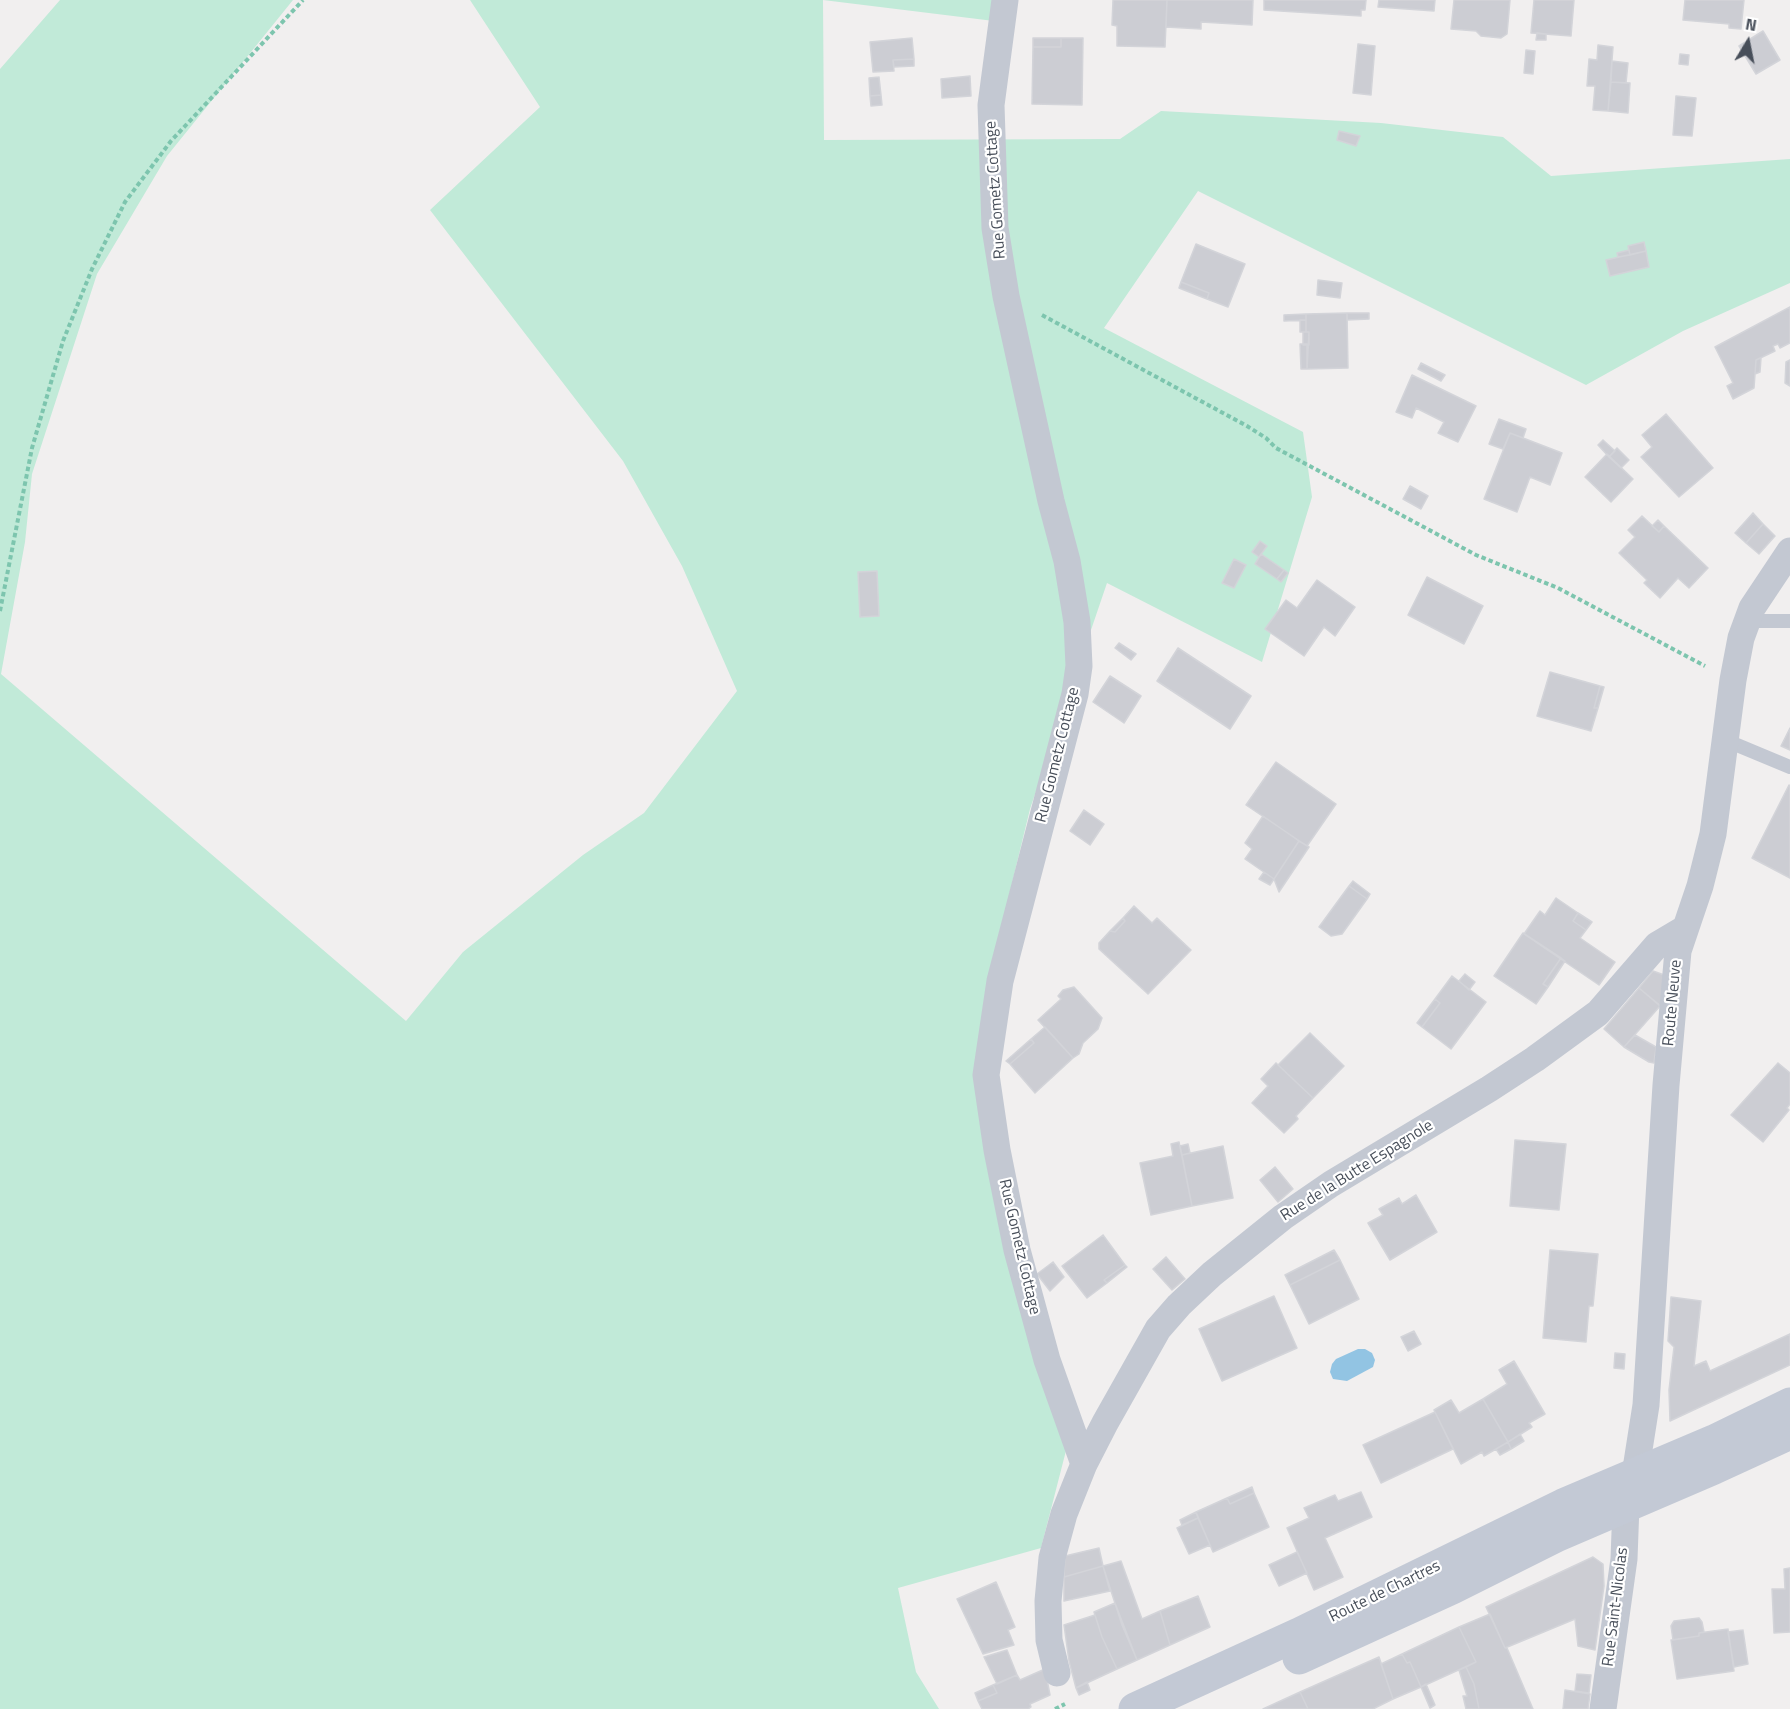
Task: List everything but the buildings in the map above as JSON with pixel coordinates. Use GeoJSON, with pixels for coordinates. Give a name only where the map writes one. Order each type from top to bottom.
{"type":"FeatureCollection","features":[{"type":"Feature","properties":{"kind":"main road","name":"Route de Chartres"},"geometry":{"type":"LineString","coordinates":[[1182,1709],[1377,1624],[1558,1535],[1714,1441],[1790,1404]]}},
{"type":"Feature","properties":{"kind":"main road","name":"Route de Chartres"},"geometry":{"type":"LineString","coordinates":[[1135,1709],[1299,1634],[1563,1505],[1714,1468],[1790,1433]]}},
{"type":"Feature","properties":{"kind":"street","name":"Rue Gometz Cottage"},"geometry":{"type":"LineString","coordinates":[[1005,0],[991,105],[995,228],[1006,296],[1051,501],[1067,561],[1077,622],[1079,666],[1075,694],[1000,981],[986,1075],[997,1150],[1017,1250],[1047,1360],[1084,1464]]}},
{"type":"Feature","properties":{"kind":"street","name":"Route Neuve"},"geometry":{"type":"LineString","coordinates":[[1630,1490],[1646,1405],[1666,1085],[1678,951],[1700,886],[1713,834],[1733,680],[1742,638],[1752,608],[1790,551]]}},
{"type":"Feature","properties":{"kind":"street","name":"Rue de la Butte Espagnole"},"geometry":{"type":"LineString","coordinates":[[1057,1673],[1049,1640],[1048,1601],[1052,1558],[1064,1514],[1084,1464],[1158,1329],[1179,1305],[1212,1274],[1283,1217],[1331,1184],[1489,1089],[1572,1033],[1598,1013],[1657,945],[1684,929]]}},
{"type":"Feature","properties":{"kind":"street","name":"Rue Saint-Nicolas"},"geometry":{"type":"LineString","coordinates":[[1603,1709],[1624,1559],[1630,1490]]}},
{"type":"Feature","properties":{"kind":"lane"},"geometry":{"type":"LineString","coordinates":[[1748,621],[1790,621]]}},
{"type":"Feature","properties":{"kind":"lane"},"geometry":{"type":"LineString","coordinates":[[1725,740],[1790,767]]}},
{"type":"Feature","properties":{"kind":"path"},"geometry":{"type":"LineString","coordinates":[[0,611],[32,448],[63,341],[92,269],[125,202],[171,141],[303,0]]}},
{"type":"Feature","properties":{"kind":"path"},"geometry":{"type":"LineString","coordinates":[[1006,296],[1247,426],[1266,438],[1276,448],[1476,555],[1558,588],[1733,680]]}},
{"type":"Feature","properties":{"kind":"green space"},"geometry":{"type":"Polygon","coordinates":[[[60,0],[293,0],[167,156],[97,274],[32,474],[25,542],[1,674],[406,1021],[463,952],[583,855],[644,813],[737,691],[682,566],[623,461],[430,210],[540,107],[470,0],[823,0],[824,140],[1120,139],[1161,111],[1381,123],[1503,137],[1551,176],[1790,159],[1790,283],[1683,331],[1586,385],[1198,191],[1104,328],[1303,432],[1312,497],[1262,662],[1107,583],[1030,809],[997,945],[978,1073],[1069,1439],[1041,1548],[898,1588],[916,1672],[939,1709],[0,1709],[0,69],[60,0]]]}},
{"type":"Feature","properties":{"kind":"green space"},"geometry":{"type":"Polygon","coordinates":[[[823,0],[1005,0],[1002,22],[823,0]]]}},
{"type":"Feature","properties":{"kind":"water"},"geometry":{"type":"Polygon","coordinates":[[[1358,1349],[1365,1349],[1372,1353],[1375,1360],[1373,1367],[1347,1381],[1333,1379],[1330,1372],[1336,1359],[1358,1349]]]}}]}
